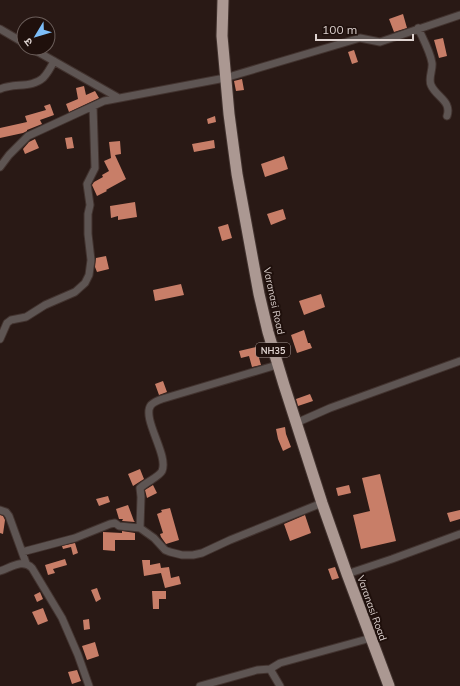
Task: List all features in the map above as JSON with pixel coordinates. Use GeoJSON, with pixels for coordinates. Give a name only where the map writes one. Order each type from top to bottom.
{"type":"FeatureCollection","features":[{"type":"Feature","properties":{"kind":"highway","name":"Varanasi Road"},"geometry":{"type":"LineString","coordinates":[[222,0],[222,36],[225,78],[235,160],[259,294],[278,365],[322,503],[389,686]]}},
{"type":"Feature","properties":{"kind":"street"},"geometry":{"type":"LineString","coordinates":[[0,167],[9,155],[28,136],[104,101],[117,97],[225,78],[360,38],[380,42],[460,15]]}},
{"type":"Feature","properties":{"kind":"street"},"geometry":{"type":"LineString","coordinates":[[418,28],[432,62],[430,82],[446,102],[448,109],[447,116]]}},
{"type":"Feature","properties":{"kind":"street"},"geometry":{"type":"LineString","coordinates":[[0,29],[16,38]]}},
{"type":"Feature","properties":{"kind":"street"},"geometry":{"type":"LineString","coordinates":[[45,56],[117,97]]}},
{"type":"Feature","properties":{"kind":"street"},"geometry":{"type":"LineString","coordinates":[[0,89],[11,85],[28,84],[38,81],[46,75],[54,61]]}},
{"type":"Feature","properties":{"kind":"street"},"geometry":{"type":"LineString","coordinates":[[0,339],[7,323],[11,320],[26,316],[45,305],[75,292],[85,283],[89,275],[92,260],[88,234],[88,214],[90,205],[87,184],[94,168],[93,106]]}},
{"type":"Feature","properties":{"kind":"street"},"geometry":{"type":"LineString","coordinates":[[296,423],[330,408],[460,361]]}},
{"type":"Feature","properties":{"kind":"street"},"geometry":{"type":"LineString","coordinates":[[140,528],[140,488],[146,482],[161,473],[163,468],[158,441],[149,413],[153,403],[278,365]]}},
{"type":"Feature","properties":{"kind":"street"},"geometry":{"type":"LineString","coordinates":[[22,552],[76,538],[115,523],[119,526],[140,528],[170,552],[182,555],[193,555],[202,553],[230,540],[322,503]]}},
{"type":"Feature","properties":{"kind":"street"},"geometry":{"type":"LineString","coordinates":[[0,510],[6,512],[9,516],[26,563],[32,568],[62,618],[78,655],[89,686]]}},
{"type":"Feature","properties":{"kind":"street"},"geometry":{"type":"LineString","coordinates":[[347,574],[460,534]]}},
{"type":"Feature","properties":{"kind":"street"},"geometry":{"type":"LineString","coordinates":[[0,571],[26,563]]}},
{"type":"Feature","properties":{"kind":"street"},"geometry":{"type":"LineString","coordinates":[[200,686],[257,670],[270,669],[280,663],[371,638]]}},
{"type":"Feature","properties":{"kind":"street"},"geometry":{"type":"LineString","coordinates":[[270,669],[280,686]]}},
{"type":"Feature","properties":{"kind":"building"},"geometry":{"type":"Polygon","coordinates":[[[403,14],[407,28],[394,32],[389,19],[403,14]]]}},
{"type":"Feature","properties":{"kind":"building"},"geometry":{"type":"Polygon","coordinates":[[[443,38],[447,56],[439,58],[434,40],[443,38]]]}},
{"type":"Feature","properties":{"kind":"building"},"geometry":{"type":"Polygon","coordinates":[[[354,50],[358,62],[352,64],[348,52],[354,50]]]}},
{"type":"Feature","properties":{"kind":"building"},"geometry":{"type":"Polygon","coordinates":[[[242,79],[244,90],[236,91],[234,81],[242,79]]]}},
{"type":"Feature","properties":{"kind":"building"},"geometry":{"type":"Polygon","coordinates":[[[84,86],[86,95],[95,91],[99,98],[69,112],[66,104],[78,99],[76,88],[84,86]]]}},
{"type":"Feature","properties":{"kind":"building"},"geometry":{"type":"Polygon","coordinates":[[[50,104],[54,115],[40,120],[42,124],[23,133],[0,138],[0,128],[27,122],[25,116],[46,110],[44,106],[50,104]]]}},
{"type":"Feature","properties":{"kind":"building"},"geometry":{"type":"Polygon","coordinates":[[[215,116],[216,122],[208,124],[207,119],[215,116]]]}},
{"type":"Feature","properties":{"kind":"building"},"geometry":{"type":"Polygon","coordinates":[[[72,137],[74,148],[67,149],[65,138],[72,137]]]}},
{"type":"Feature","properties":{"kind":"building"},"geometry":{"type":"Polygon","coordinates":[[[35,139],[39,148],[25,154],[23,149],[29,142],[35,139]]]}},
{"type":"Feature","properties":{"kind":"building"},"geometry":{"type":"Polygon","coordinates":[[[214,140],[215,148],[194,152],[192,144],[214,140]]]}},
{"type":"Feature","properties":{"kind":"building"},"geometry":{"type":"Polygon","coordinates":[[[120,141],[121,154],[115,155],[126,179],[97,196],[92,185],[94,182],[103,177],[102,175],[109,171],[104,161],[111,158],[109,142],[120,141]]]}},
{"type":"Feature","properties":{"kind":"building"},"geometry":{"type":"Polygon","coordinates":[[[284,156],[288,169],[265,177],[261,164],[284,156]]]}},
{"type":"Feature","properties":{"kind":"building"},"geometry":{"type":"Polygon","coordinates":[[[135,202],[137,217],[118,220],[118,216],[111,218],[110,206],[135,202]]]}},
{"type":"Feature","properties":{"kind":"building"},"geometry":{"type":"Polygon","coordinates":[[[283,209],[286,219],[271,225],[267,214],[283,209]]]}},
{"type":"Feature","properties":{"kind":"building"},"geometry":{"type":"Polygon","coordinates":[[[228,224],[232,238],[222,241],[218,227],[228,224]]]}},
{"type":"Feature","properties":{"kind":"building"},"geometry":{"type":"Polygon","coordinates":[[[106,256],[109,269],[97,272],[95,267],[96,258],[106,256]]]}},
{"type":"Feature","properties":{"kind":"building"},"geometry":{"type":"Polygon","coordinates":[[[181,284],[184,295],[155,301],[153,290],[181,284]]]}},
{"type":"Feature","properties":{"kind":"building"},"geometry":{"type":"Polygon","coordinates":[[[321,294],[325,307],[304,315],[299,301],[321,294]]]}},
{"type":"Feature","properties":{"kind":"building"},"geometry":{"type":"Polygon","coordinates":[[[304,330],[308,343],[310,343],[312,348],[297,353],[291,335],[304,330]]]}},
{"type":"Feature","properties":{"kind":"building"},"geometry":{"type":"Polygon","coordinates":[[[256,347],[261,365],[252,367],[249,356],[241,358],[239,351],[256,347]]]}},
{"type":"Feature","properties":{"kind":"building"},"geometry":{"type":"Polygon","coordinates":[[[163,381],[167,392],[159,395],[155,384],[163,381]]]}},
{"type":"Feature","properties":{"kind":"building"},"geometry":{"type":"Polygon","coordinates":[[[310,394],[313,401],[298,406],[296,399],[310,394]]]}},
{"type":"Feature","properties":{"kind":"building"},"geometry":{"type":"Polygon","coordinates":[[[285,427],[291,447],[283,451],[276,429],[285,427]]]}},
{"type":"Feature","properties":{"kind":"building"},"geometry":{"type":"Polygon","coordinates":[[[140,469],[144,479],[133,486],[128,474],[140,469]]]}},
{"type":"Feature","properties":{"kind":"building"},"geometry":{"type":"Polygon","coordinates":[[[380,474],[396,541],[361,549],[353,515],[370,511],[362,478],[380,474]]]}},
{"type":"Feature","properties":{"kind":"building"},"geometry":{"type":"Polygon","coordinates":[[[153,485],[157,493],[147,498],[145,490],[153,485]]]}},
{"type":"Feature","properties":{"kind":"building"},"geometry":{"type":"Polygon","coordinates":[[[349,485],[351,493],[338,496],[336,488],[349,485]]]}},
{"type":"Feature","properties":{"kind":"building"},"geometry":{"type":"Polygon","coordinates":[[[108,496],[110,502],[99,506],[96,499],[108,496]]]}},
{"type":"Feature","properties":{"kind":"building"},"geometry":{"type":"Polygon","coordinates":[[[128,505],[135,522],[122,521],[123,519],[119,519],[116,509],[128,505]]]}},
{"type":"Feature","properties":{"kind":"building"},"geometry":{"type":"Polygon","coordinates":[[[170,508],[179,540],[166,544],[160,534],[163,533],[157,514],[162,512],[161,510],[170,508]]]}},
{"type":"Feature","properties":{"kind":"building"},"geometry":{"type":"Polygon","coordinates":[[[460,510],[460,519],[450,522],[447,513],[460,510]]]}},
{"type":"Feature","properties":{"kind":"building"},"geometry":{"type":"Polygon","coordinates":[[[0,515],[3,516],[5,520],[3,534],[0,533],[0,515]]]}},
{"type":"Feature","properties":{"kind":"building"},"geometry":{"type":"Polygon","coordinates":[[[305,515],[311,533],[290,541],[284,524],[305,515]]]}},
{"type":"Feature","properties":{"kind":"building"},"geometry":{"type":"Polygon","coordinates":[[[122,531],[135,533],[135,540],[115,540],[115,551],[103,550],[103,532],[122,533],[122,531]]]}},
{"type":"Feature","properties":{"kind":"building"},"geometry":{"type":"Polygon","coordinates":[[[75,543],[78,553],[73,555],[71,547],[63,549],[62,546],[75,543]]]}},
{"type":"Feature","properties":{"kind":"building"},"geometry":{"type":"Polygon","coordinates":[[[65,559],[67,565],[53,569],[55,573],[48,575],[45,565],[65,559]]]}},
{"type":"Feature","properties":{"kind":"building"},"geometry":{"type":"Polygon","coordinates":[[[142,560],[150,560],[150,565],[160,563],[161,568],[169,567],[171,578],[179,576],[181,584],[165,588],[161,573],[144,576],[142,560]]]}},
{"type":"Feature","properties":{"kind":"building"},"geometry":{"type":"Polygon","coordinates":[[[335,567],[339,578],[332,580],[328,569],[335,567]]]}},
{"type":"Feature","properties":{"kind":"building"},"geometry":{"type":"Polygon","coordinates":[[[97,588],[101,599],[96,602],[91,590],[97,588]]]}},
{"type":"Feature","properties":{"kind":"building"},"geometry":{"type":"Polygon","coordinates":[[[152,591],[166,591],[166,599],[159,599],[159,609],[153,609],[152,591]]]}},
{"type":"Feature","properties":{"kind":"building"},"geometry":{"type":"Polygon","coordinates":[[[40,592],[43,599],[37,602],[34,595],[40,592]]]}},
{"type":"Feature","properties":{"kind":"building"},"geometry":{"type":"Polygon","coordinates":[[[43,608],[48,621],[38,625],[32,612],[43,608]]]}},
{"type":"Feature","properties":{"kind":"building"},"geometry":{"type":"Polygon","coordinates":[[[89,619],[90,629],[84,630],[83,620],[89,619]]]}},
{"type":"Feature","properties":{"kind":"building"},"geometry":{"type":"Polygon","coordinates":[[[95,642],[99,656],[87,660],[82,646],[95,642]]]}},
{"type":"Feature","properties":{"kind":"building"},"geometry":{"type":"Polygon","coordinates":[[[77,670],[81,681],[72,684],[68,672],[77,670]]]}}]}
